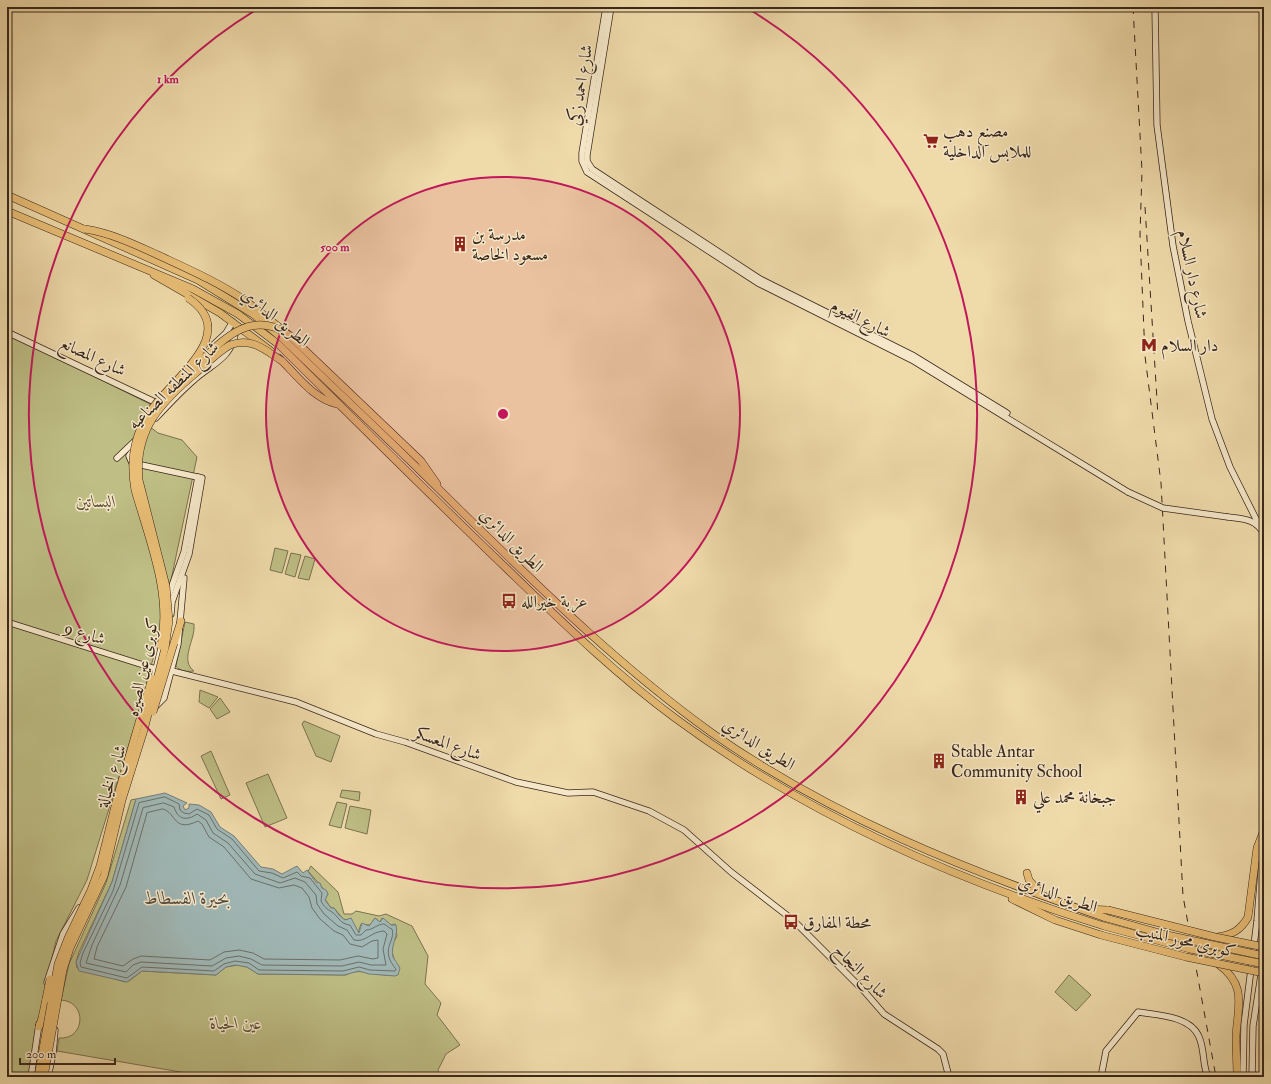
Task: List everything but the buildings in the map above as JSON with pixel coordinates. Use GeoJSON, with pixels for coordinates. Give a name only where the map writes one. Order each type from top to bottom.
{"type":"FeatureCollection","features":[{"type":"Feature","properties":{"kind":"highway","name":"الطريق الدائري"},"geometry":{"type":"LineString","coordinates":[[7,195],[198,280],[253,314],[282,338],[573,620],[655,690],[713,734],[794,784],[848,814],[931,852],[1044,897],[1082,910],[1107,914]]}},
{"type":"Feature","properties":{"kind":"highway","name":"الطريق الدائري"},"geometry":{"type":"LineString","coordinates":[[7,211],[175,280],[212,298],[250,323],[278,344],[588,646],[673,716],[735,760],[818,809],[871,836],[931,863],[1002,891],[1104,926]]}},
{"type":"Feature","properties":{"kind":"highway"},"geometry":{"type":"LineString","coordinates":[[85,229],[118,238],[212,280],[256,308],[289,335],[426,467],[439,489]]}},
{"type":"Feature","properties":{"kind":"highway"},"geometry":{"type":"LineString","coordinates":[[150,271],[169,285],[207,305],[231,320],[282,361],[315,392],[332,402],[340,404]]}},
{"type":"Feature","properties":{"kind":"highway","name":"كوبرى عين الصيره"},"geometry":{"type":"LineString","coordinates":[[38,1077],[58,964],[100,866],[117,798],[138,729],[162,638],[164,617],[162,591],[135,490],[132,464],[134,447],[139,430],[147,415],[162,395],[200,352],[209,332],[206,313],[202,308],[169,285]]}},
{"type":"Feature","properties":{"kind":"highway"},"geometry":{"type":"LineString","coordinates":[[162,395],[237,330],[250,325],[264,324],[277,328],[289,335]]}},
{"type":"Feature","properties":{"kind":"highway","name":"كوبرى عين الصيره"},"geometry":{"type":"LineString","coordinates":[[44,1077],[63,970],[70,948],[104,876],[122,800],[144,730],[167,639],[170,612],[166,586],[139,480],[139,456],[145,433],[157,412],[172,394],[230,345],[241,342],[253,343],[282,361]]}},
{"type":"Feature","properties":{"kind":"highway"},"geometry":{"type":"LineString","coordinates":[[144,730],[154,712],[181,621]]}},
{"type":"Feature","properties":{"kind":"highway"},"geometry":{"type":"LineString","coordinates":[[1215,937],[1234,933],[1242,926],[1248,917],[1257,848],[1264,831]]}},
{"type":"Feature","properties":{"kind":"highway"},"geometry":{"type":"LineString","coordinates":[[1027,873],[1029,880],[1044,897]]}},
{"type":"Feature","properties":{"kind":"highway","name":"الطريق الدائري"},"geometry":{"type":"LineString","coordinates":[[1002,891],[1010,898],[1041,914],[1101,935]]}},
{"type":"Feature","properties":{"kind":"highway"},"geometry":{"type":"LineString","coordinates":[[39,1027],[42,1018],[44,998],[59,946],[67,930],[79,914]]}},
{"type":"Feature","properties":{"kind":"highway","name":"كوبري محور المنيب"},"geometry":{"type":"LineString","coordinates":[[1107,914],[1264,946]]}},
{"type":"Feature","properties":{"kind":"highway","name":"كوبري محور المنيب"},"geometry":{"type":"LineString","coordinates":[[1107,914],[1167,935],[1264,956]]}},
{"type":"Feature","properties":{"kind":"highway","name":"كوبري محور المنيب"},"geometry":{"type":"LineString","coordinates":[[1104,926],[1190,949],[1264,964]]}},
{"type":"Feature","properties":{"kind":"highway","name":"كوبري محور المنيب"},"geometry":{"type":"LineString","coordinates":[[1101,935],[1217,964],[1264,973]]}},
{"type":"Feature","properties":{"kind":"highway"},"geometry":{"type":"LineString","coordinates":[[1217,964],[1231,975],[1235,981],[1239,995],[1236,1037],[1237,1077]]}},
{"type":"Feature","properties":{"kind":"street","name":"شارع احمد زكي"},"geometry":{"type":"LineString","coordinates":[[592,113],[606,7]]}},
{"type":"Feature","properties":{"kind":"street","name":"شارع احمد زكي"},"geometry":{"type":"LineString","coordinates":[[586,166],[582,154],[592,113],[611,7]]}},
{"type":"Feature","properties":{"kind":"street","name":"شارع دار السلام"},"geometry":{"type":"LineString","coordinates":[[1155,7],[1157,125],[1168,219],[1188,321],[1219,440],[1264,534]]}},
{"type":"Feature","properties":{"kind":"street","name":"شارع الفيوم"},"geometry":{"type":"LineString","coordinates":[[586,166],[593,176],[758,283],[912,360],[1129,490],[1163,508],[1229,515],[1257,522]]}},
{"type":"Feature","properties":{"kind":"street","name":"شارع المنطقه الصناعيه"},"geometry":{"type":"LineString","coordinates":[[117,458],[135,444],[166,407],[194,379],[226,356],[234,340],[235,324],[155,402]]}},
{"type":"Feature","properties":{"kind":"street","name":"شارع المصانع"},"geometry":{"type":"LineString","coordinates":[[7,332],[166,407]]}},
{"type":"Feature","properties":{"kind":"street","name":"شارع الخيالة"},"geometry":{"type":"LineString","coordinates":[[48,1077],[52,1060],[56,999],[62,964],[72,938],[92,898],[102,873],[156,669],[164,633],[167,601],[183,557],[200,478],[132,463],[129,459],[129,455],[135,444]]}},
{"type":"Feature","properties":{"kind":"street","name":"شارع دار السلام"},"geometry":{"type":"LineString","coordinates":[[1257,522],[1264,529]]}},
{"type":"Feature","properties":{"kind":"street","name":"شارع الخيالة"},"geometry":{"type":"LineString","coordinates":[[44,998],[51,965],[61,939],[87,895],[97,872],[134,755],[152,710],[169,633],[172,602],[187,564],[191,525]]}},
{"type":"Feature","properties":{"kind":"street"},"geometry":{"type":"LineString","coordinates":[[152,710],[164,698],[180,638],[183,586],[187,564]]}},
{"type":"Feature","properties":{"kind":"street","name":"شارع 9"},"geometry":{"type":"LineString","coordinates":[[7,622],[156,669]]}},
{"type":"Feature","properties":{"kind":"street","name":"شارع المعسكر"},"geometry":{"type":"LineString","coordinates":[[172,671],[296,702],[376,734],[405,742],[516,782],[568,793],[586,792],[599,794],[649,811],[684,830],[707,851]]}},
{"type":"Feature","properties":{"kind":"street"},"geometry":{"type":"LineString","coordinates":[[1244,1077],[1245,1018],[1257,921],[1264,831]]}},
{"type":"Feature","properties":{"kind":"street","name":"شارع النجاح"},"geometry":{"type":"LineString","coordinates":[[707,851],[731,872],[793,920],[864,991],[884,1014],[943,1054],[949,1077]]}},
{"type":"Feature","properties":{"kind":"street"},"geometry":{"type":"LineString","coordinates":[[1258,899],[1264,904]]}},
{"type":"Feature","properties":{"kind":"street"},"geometry":{"type":"LineString","coordinates":[[1257,921],[1264,918]]}},
{"type":"Feature","properties":{"kind":"street"},"geometry":{"type":"LineString","coordinates":[[1252,1077],[1253,1026],[1264,956]]}},
{"type":"Feature","properties":{"kind":"street"},"geometry":{"type":"LineString","coordinates":[[44,998],[56,999]]}},
{"type":"Feature","properties":{"kind":"street"},"geometry":{"type":"LineString","coordinates":[[1101,1077],[1104,1056],[1107,1050],[1138,1012],[1169,1017],[1182,1022],[1191,1028],[1199,1037],[1205,1071],[1208,1077]]}},
{"type":"Feature","properties":{"kind":"street"},"geometry":{"type":"LineString","coordinates":[[31,1077],[39,1027]]}},
{"type":"Feature","properties":{"kind":"street"},"geometry":{"type":"LineString","coordinates":[[1104,1077],[1107,1050]]}},
{"type":"Feature","properties":{"kind":"green space","name":"البساتين"},"geometry":{"type":"Polygon","coordinates":[[[7,333],[158,408],[145,423],[158,433],[182,440],[197,457],[160,632],[141,705],[87,880],[56,941],[30,1077],[7,1077],[7,333]]]}},
{"type":"Feature","properties":{"kind":"green space"},"geometry":{"type":"Polygon","coordinates":[[[275,548],[288,551],[282,573],[270,570],[275,548]]]}},
{"type":"Feature","properties":{"kind":"green space"},"geometry":{"type":"Polygon","coordinates":[[[291,553],[301,555],[295,577],[285,574],[291,553]]]}},
{"type":"Feature","properties":{"kind":"green space"},"geometry":{"type":"Polygon","coordinates":[[[305,556],[315,559],[309,580],[298,578],[305,556]]]}},
{"type":"Feature","properties":{"kind":"green space"},"geometry":{"type":"Polygon","coordinates":[[[185,622],[194,624],[188,662],[194,671],[184,671],[176,666],[185,622]]]}},
{"type":"Feature","properties":{"kind":"green space"},"geometry":{"type":"Polygon","coordinates":[[[200,690],[218,697],[209,708],[199,702],[200,690]]]}},
{"type":"Feature","properties":{"kind":"green space"},"geometry":{"type":"Polygon","coordinates":[[[220,698],[230,712],[217,719],[210,709],[220,698]]]}},
{"type":"Feature","properties":{"kind":"green space"},"geometry":{"type":"Polygon","coordinates":[[[304,721],[340,736],[331,762],[316,756],[302,724],[304,721]]]}},
{"type":"Feature","properties":{"kind":"green space"},"geometry":{"type":"Polygon","coordinates":[[[211,751],[230,795],[221,799],[201,756],[211,751]]]}},
{"type":"Feature","properties":{"kind":"green space"},"geometry":{"type":"Polygon","coordinates":[[[268,774],[287,818],[265,827],[246,783],[268,774]]]}},
{"type":"Feature","properties":{"kind":"green space"},"geometry":{"type":"Polygon","coordinates":[[[342,790],[360,792],[359,801],[340,797],[342,790]]]}},
{"type":"Feature","properties":{"kind":"green space","name":"عين الحياة"},"geometry":{"type":"Polygon","coordinates":[[[136,799],[112,882],[79,952],[76,962],[77,968],[125,982],[129,981],[142,971],[216,975],[226,967],[238,965],[247,967],[258,974],[346,975],[364,972],[397,975],[399,966],[395,962],[392,952],[393,943],[397,936],[395,924],[391,925],[382,918],[380,922],[375,918],[370,925],[361,924],[358,933],[348,920],[343,919],[334,908],[331,908],[325,899],[328,894],[308,871],[311,866],[338,892],[344,914],[352,914],[356,911],[379,916],[386,914],[412,926],[428,956],[425,984],[441,1003],[437,1015],[460,1045],[446,1054],[438,1070],[441,1077],[258,1077],[249,1075],[241,1077],[210,1077],[57,1051],[59,1038],[68,1037],[74,1033],[80,1020],[76,1007],[70,1002],[61,1000],[69,964],[106,883],[131,800],[136,799]]]}},
{"type":"Feature","properties":{"kind":"green space"},"geometry":{"type":"Polygon","coordinates":[[[337,802],[347,804],[341,828],[329,825],[337,802]]]}},
{"type":"Feature","properties":{"kind":"green space"},"geometry":{"type":"Polygon","coordinates":[[[350,806],[371,810],[367,834],[345,828],[350,806]]]}},
{"type":"Feature","properties":{"kind":"green space"},"geometry":{"type":"Polygon","coordinates":[[[1069,975],[1091,995],[1076,1011],[1055,992],[1069,975]]]}},
{"type":"Feature","properties":{"kind":"water","name":"بحيرة الفسطاط"},"geometry":{"type":"Polygon","coordinates":[[[165,793],[187,803],[183,806],[185,810],[189,808],[189,804],[199,805],[211,812],[220,827],[234,836],[261,867],[273,869],[282,874],[297,866],[303,873],[307,870],[316,882],[320,883],[322,888],[326,890],[328,894],[325,900],[331,908],[334,908],[345,920],[351,918],[359,933],[362,923],[369,926],[375,918],[380,922],[383,918],[391,925],[396,925],[397,929],[392,953],[400,968],[398,975],[369,974],[359,971],[344,975],[258,974],[247,967],[235,965],[226,967],[216,975],[142,971],[127,982],[79,971],[76,962],[112,882],[136,799],[165,793]]]}},
{"type":"Feature","properties":{"kind":"tunnel"},"geometry":{"type":"LineString","coordinates":[[232,323],[239,294]]}},
{"type":"Feature","properties":{"kind":"railway"},"geometry":{"type":"LineString","coordinates":[[1133,7],[1142,171],[1140,235],[1145,356],[1161,483],[1183,896],[1216,1077]]}},
{"type":"Feature","properties":{"kind":"railway"},"geometry":{"type":"LineString","coordinates":[[1145,207],[1158,416]]}},
{"type":"Feature","properties":{"kind":"place","name":"مصنع دهب للملابس الداخلية"},"geometry":{"type":"Point","coordinates":[931,141]}},
{"type":"Feature","properties":{"kind":"place","name":"مدرسة بن مسعود الخاصة"},"geometry":{"type":"Point","coordinates":[460,244]}},
{"type":"Feature","properties":{"kind":"place","name":"دار السلام"},"geometry":{"type":"Point","coordinates":[1149,345]}},
{"type":"Feature","properties":{"kind":"place","name":"عزبة خيرالله"},"geometry":{"type":"Point","coordinates":[509,601]}},
{"type":"Feature","properties":{"kind":"place","name":"Stable Antar Community School"},"geometry":{"type":"Point","coordinates":[939,761]}},
{"type":"Feature","properties":{"kind":"place","name":"جبخانة محمد علي"},"geometry":{"type":"Point","coordinates":[1021,797]}},
{"type":"Feature","properties":{"kind":"place","name":"محطة المفارق"},"geometry":{"type":"Point","coordinates":[791,922]}}]}
